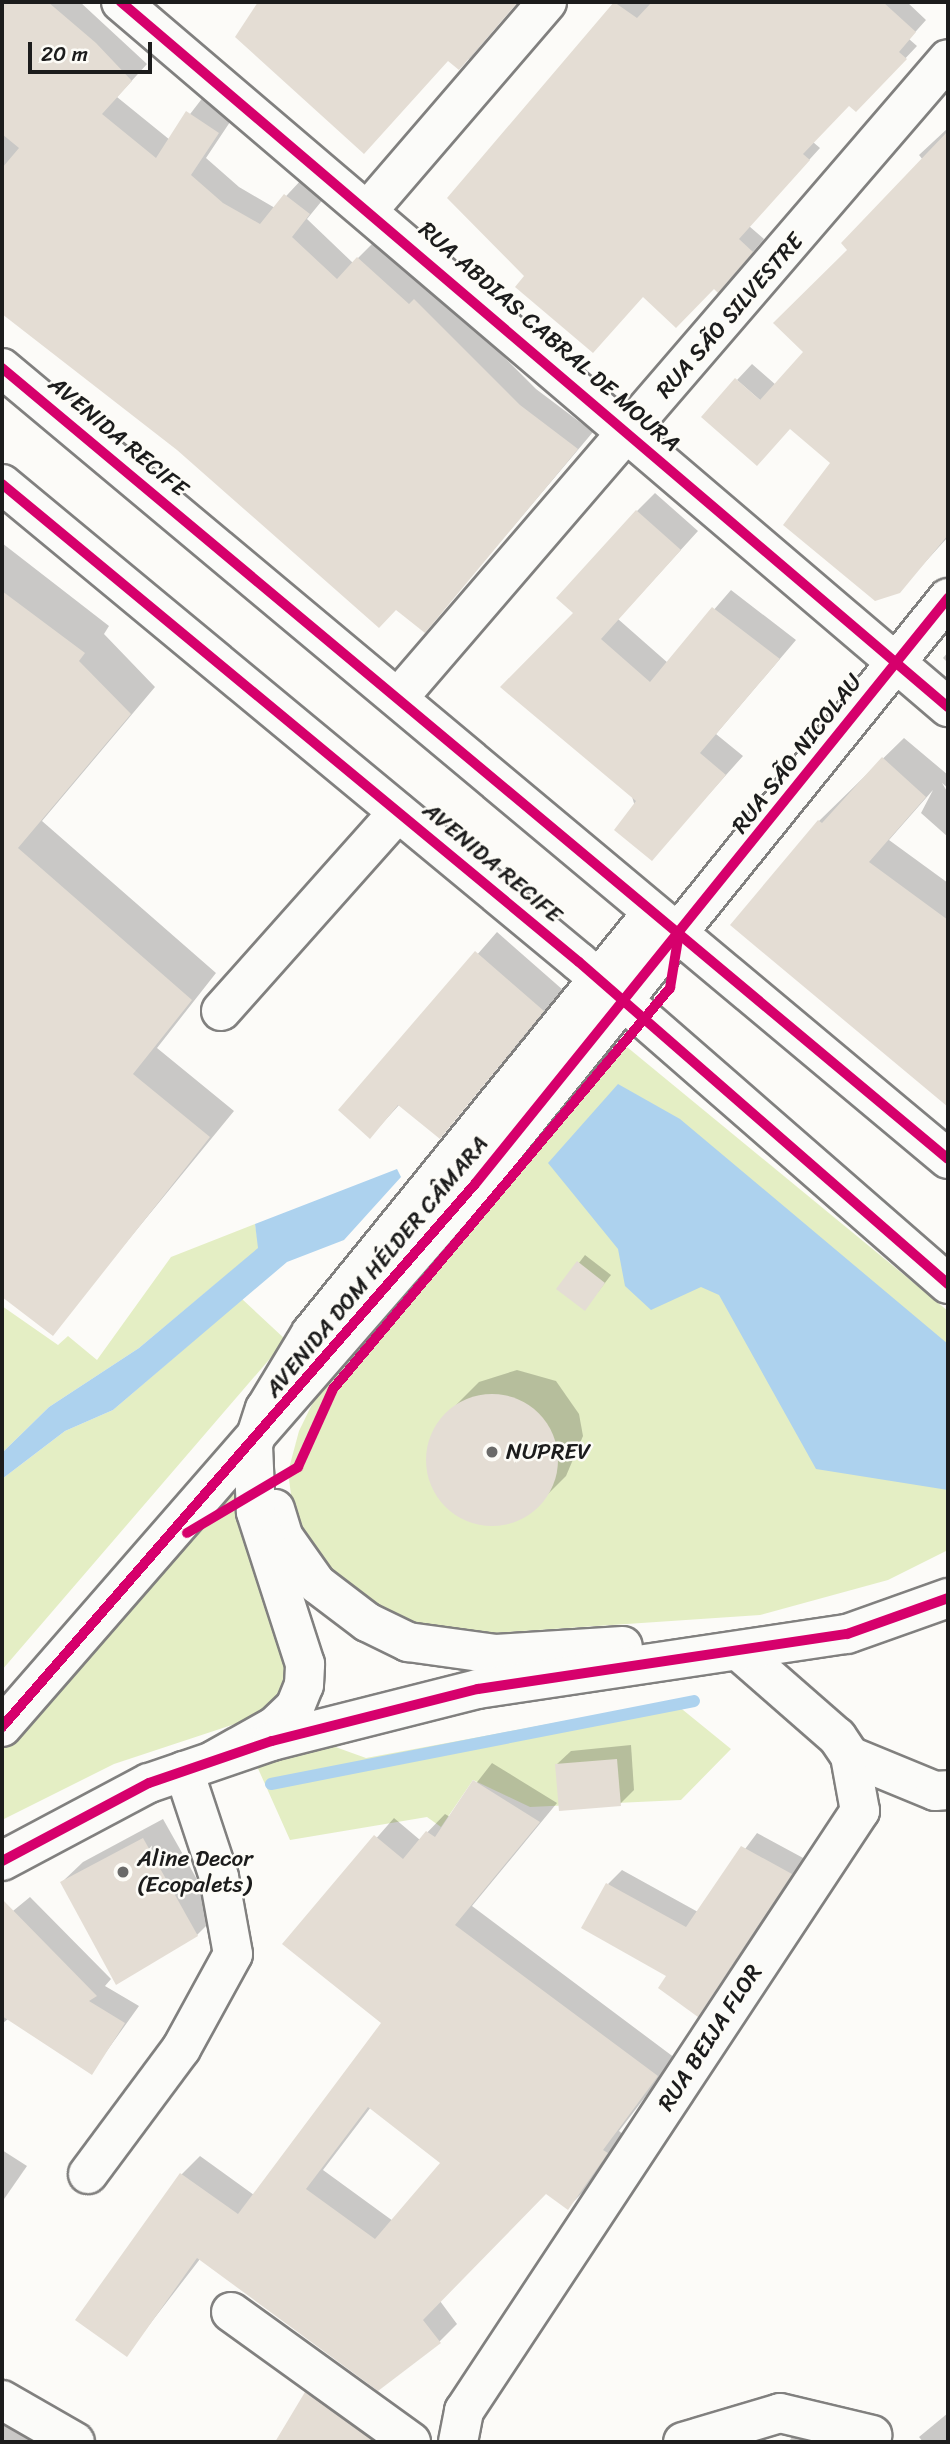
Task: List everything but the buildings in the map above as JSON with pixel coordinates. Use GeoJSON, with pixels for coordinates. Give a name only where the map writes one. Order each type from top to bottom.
{"type":"FeatureCollection","features":[{"type":"Feature","properties":{"kind":"main road","name":"RUA ABDIAS CABRAL DE MOURA"},"geometry":{"type":"LineString","coordinates":[[121,2],[369,209],[948,707]]}},
{"type":"Feature","properties":{"kind":"main road"},"geometry":{"type":"LineString","coordinates":[[369,209],[548,2]]}},
{"type":"Feature","properties":{"kind":"main road","name":"RUA SÃO SILVESTRE"},"geometry":{"type":"LineString","coordinates":[[398,698],[629,433],[948,59]]}},
{"type":"Feature","properties":{"kind":"main road","name":"AVENIDA RECIFE"},"geometry":{"type":"LineString","coordinates":[[2,368],[398,698],[664,925],[948,1159]]}},
{"type":"Feature","properties":{"kind":"main road","name":"AVENIDA RECIFE"},"geometry":{"type":"LineString","coordinates":[[2,484],[612,990],[948,1284]]}},
{"type":"Feature","properties":{"kind":"main road","name":"RUA SÃO NICOLAU"},"geometry":{"type":"LineString","coordinates":[[664,925],[948,598]]}},
{"type":"Feature","properties":{"kind":"main road"},"geometry":{"type":"LineString","coordinates":[[221,1011],[398,812]]}},
{"type":"Feature","properties":{"kind":"main road","name":"AVENIDA DOM HÉLDER CÂMARA"},"geometry":{"type":"LineString","coordinates":[[2,1727],[281,1414],[664,925]]}},
{"type":"Feature","properties":{"kind":"main road","name":"AVENIDA DOM HÉLDER CÂMARA"},"geometry":{"type":"LineString","coordinates":[[2,1861],[66,1822],[199,1766],[275,1726],[295,1707],[304,1685],[305,1664],[256,1512],[253,1445],[265,1409],[311,1333],[612,990]]}},
{"type":"Feature","properties":{"kind":"main road"},"geometry":{"type":"LineString","coordinates":[[281,1414],[271,1470],[284,1536],[317,1584],[367,1622],[408,1642],[496,1654],[614,1645],[741,1653]]}},
{"type":"Feature","properties":{"kind":"main road","name":"AVENIDA DOM HÉLDER CÂMARA"},"geometry":{"type":"LineString","coordinates":[[199,1766],[478,1689],[741,1653],[847,1634],[948,1598]]}},
{"type":"Feature","properties":{"kind":"main road","name":"RUA BEIJA FLOR"},"geometry":{"type":"LineString","coordinates":[[458,2442],[464,2411],[860,1811],[850,1756],[823,1720],[741,1653]]}},
{"type":"Feature","properties":{"kind":"main road"},"geometry":{"type":"LineString","coordinates":[[850,1756],[925,1787],[948,1790]]}},
{"type":"Feature","properties":{"kind":"main road"},"geometry":{"type":"LineString","coordinates":[[88,2174],[181,2049],[233,1954],[199,1766]]}},
{"type":"Feature","properties":{"kind":"main road"},"geometry":{"type":"LineString","coordinates":[[231,2312],[411,2442]]}},
{"type":"Feature","properties":{"kind":"main road"},"geometry":{"type":"LineString","coordinates":[[2,2400],[75,2442]]}},
{"type":"Feature","properties":{"kind":"main road"},"geometry":{"type":"LineString","coordinates":[[683,2442],[780,2413],[872,2435]]}},
{"type":"Feature","properties":{"kind":"green space"},"geometry":{"type":"Polygon","coordinates":[[[627,1047],[948,1311],[948,1550],[888,1580],[760,1615],[480,1634],[418,1629],[336,1591],[294,1517],[288,1472],[299,1431],[318,1392],[596,1062],[627,1047]]]}},
{"type":"Feature","properties":{"kind":"green space"},"geometry":{"type":"Polygon","coordinates":[[[255,1224],[259,1248],[139,1348],[49,1407],[2,1453],[2,1306],[58,1345],[68,1336],[97,1360],[171,1257],[255,1224]]]}},
{"type":"Feature","properties":{"kind":"green space"},"geometry":{"type":"Polygon","coordinates":[[[242,1299],[286,1340],[2,1670],[2,1479],[65,1431],[113,1410],[242,1299]]]}},
{"type":"Feature","properties":{"kind":"green space"},"geometry":{"type":"Polygon","coordinates":[[[238,1475],[292,1681],[274,1711],[114,1764],[2,1820],[2,1734],[238,1475]]]}},
{"type":"Feature","properties":{"kind":"green space"},"geometry":{"type":"Polygon","coordinates":[[[672,1701],[731,1749],[681,1800],[530,1807],[473,1780],[441,1827],[427,1817],[290,1840],[256,1764],[327,1744],[366,1758],[672,1701]]]}},
{"type":"Feature","properties":{"kind":"water"},"geometry":{"type":"Polygon","coordinates":[[[618,1084],[680,1119],[948,1344],[948,1490],[816,1469],[719,1295],[701,1287],[651,1310],[625,1286],[618,1249],[548,1163],[618,1084]]]}},
{"type":"Feature","properties":{"kind":"water"},"geometry":{"type":"Polygon","coordinates":[[[397,1169],[401,1177],[344,1240],[287,1262],[113,1410],[65,1431],[2,1479],[2,1453],[49,1407],[139,1348],[258,1248],[255,1224],[397,1169]]]}},
{"type":"Feature","properties":{"kind":"waterway"},"geometry":{"type":"LineString","coordinates":[[271,1784],[694,1701]]}},
{"type":"Feature","properties":{"kind":"cycle path"},"geometry":{"type":"LineString","coordinates":[[121,2],[948,707]]}},
{"type":"Feature","properties":{"kind":"cycle path"},"geometry":{"type":"LineString","coordinates":[[2,368],[948,1159]]}},
{"type":"Feature","properties":{"kind":"cycle path"},"geometry":{"type":"LineString","coordinates":[[2,484],[579,962],[948,1284]]}},
{"type":"Feature","properties":{"kind":"cycle path"},"geometry":{"type":"LineString","coordinates":[[2,1727],[475,1184],[948,598]]}},
{"type":"Feature","properties":{"kind":"cycle path"},"geometry":{"type":"LineString","coordinates":[[187,1533],[298,1467],[333,1389],[670,988],[678,939]]}},
{"type":"Feature","properties":{"kind":"cycle path"},"geometry":{"type":"LineString","coordinates":[[2,1861],[149,1783],[272,1741],[478,1689],[847,1634],[948,1598]]}},
{"type":"Feature","properties":{"kind":"place","name":"NUPREV"},"geometry":{"type":"Point","coordinates":[492,1452]}},
{"type":"Feature","properties":{"kind":"place","name":"Aline Decor (Ecopalets)"},"geometry":{"type":"Point","coordinates":[123,1872]}}]}
